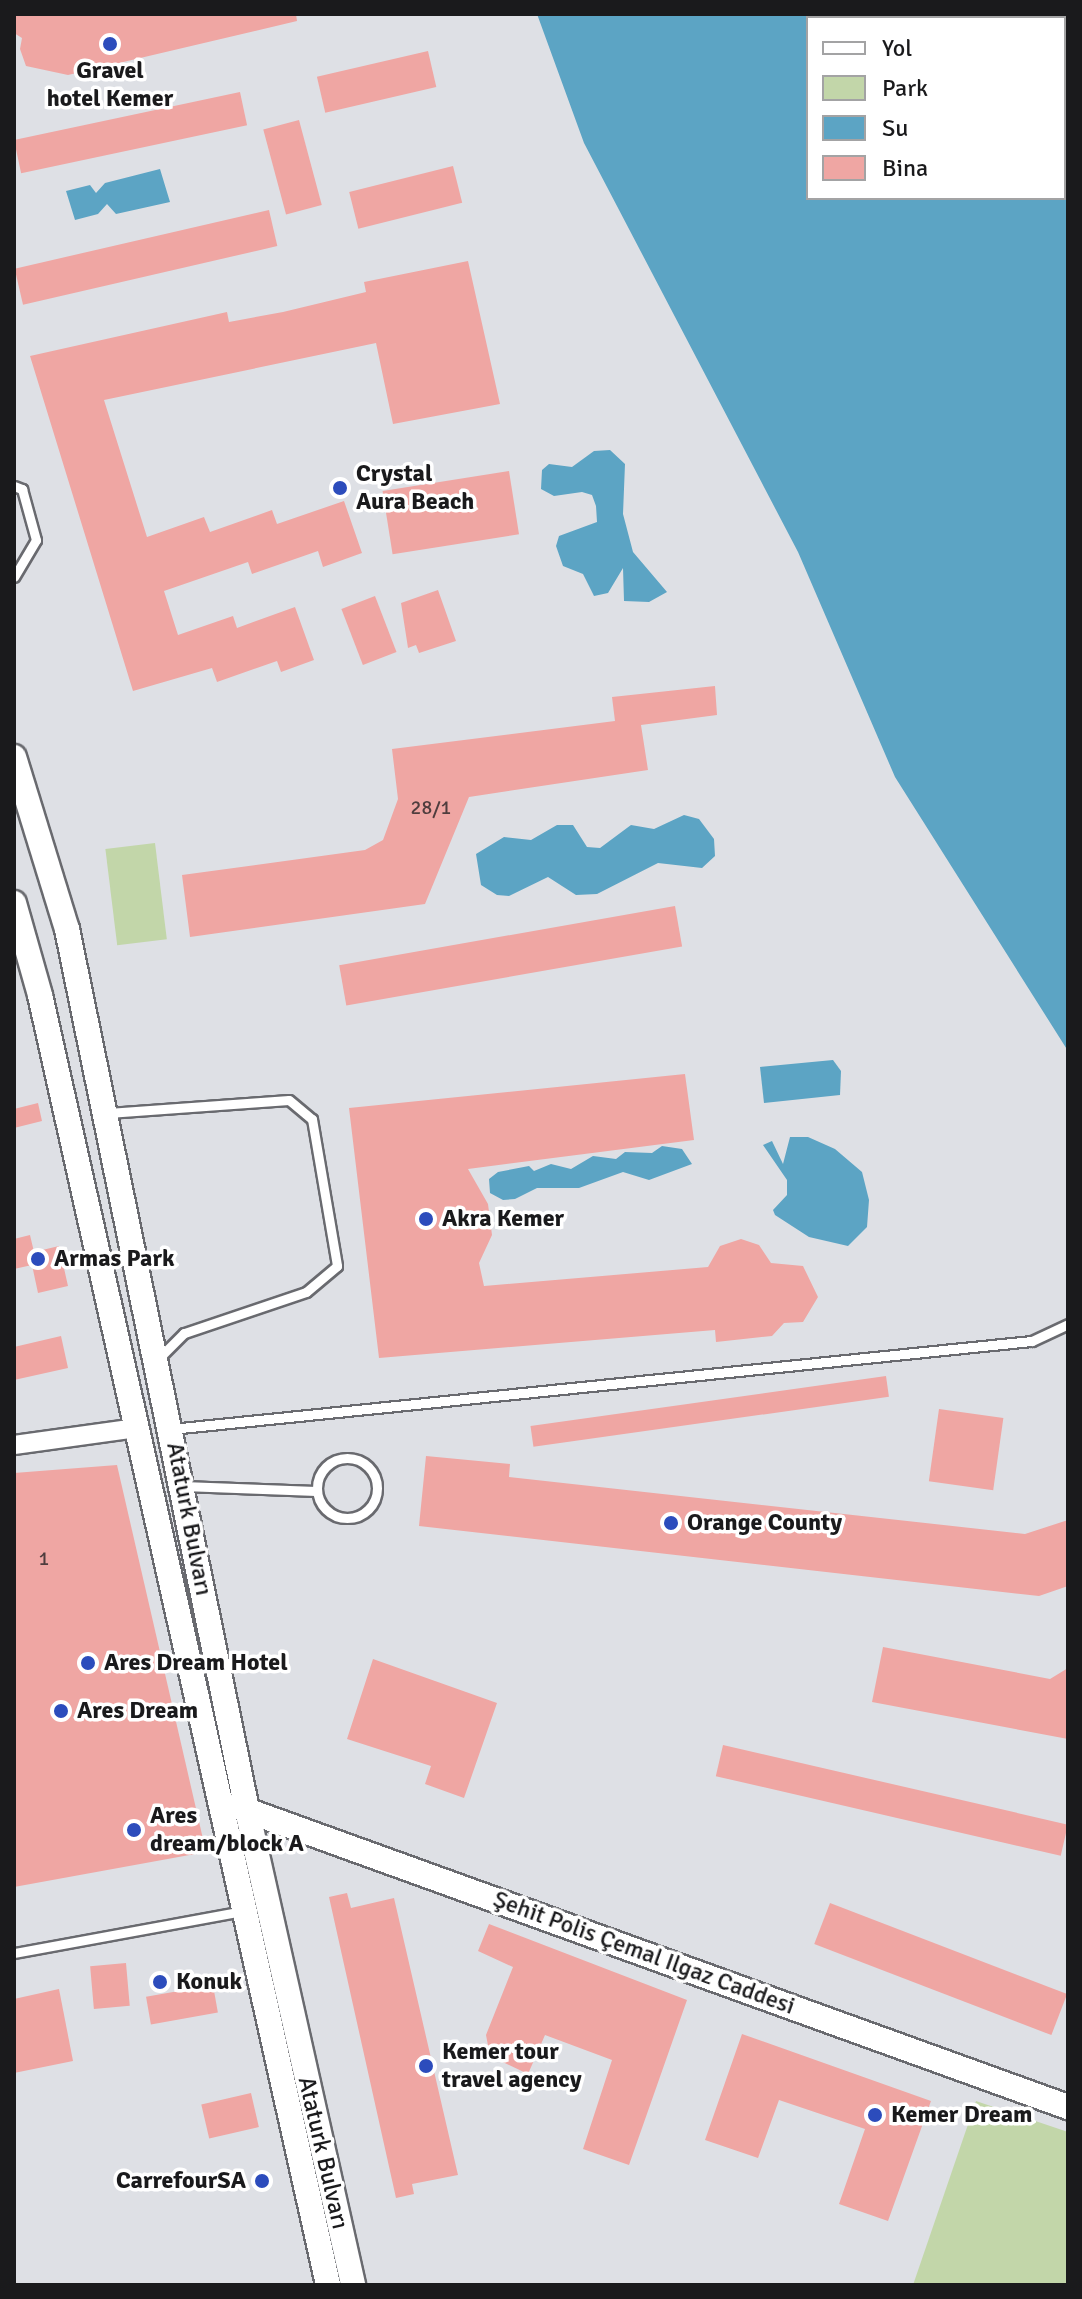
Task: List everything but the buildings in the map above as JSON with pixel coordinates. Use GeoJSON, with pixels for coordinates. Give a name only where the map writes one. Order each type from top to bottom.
{"type":"FeatureCollection","features":[{"type":"Feature","properties":{"kind":"main road","name":"Ataturk Bulvarı"},"geometry":{"type":"LineString","coordinates":[[14,757],[67,929],[247,1810],[353,2285]]}},
{"type":"Feature","properties":{"kind":"main road","name":"Ataturk Bulvarı"},"geometry":{"type":"LineString","coordinates":[[14,903],[40,995],[328,2285]]}},
{"type":"Feature","properties":{"kind":"main road","name":"Şehit Polis Çemal Ilgaz Caddesi"},"geometry":{"type":"LineString","coordinates":[[220,1800],[1068,2107]]}},
{"type":"Feature","properties":{"kind":"street"},"geometry":{"type":"LineString","coordinates":[[14,1445],[137,1428]]}},
{"type":"Feature","properties":{"kind":"lane"},"geometry":{"type":"LineString","coordinates":[[14,486],[22,489],[36,540],[14,577]]}},
{"type":"Feature","properties":{"kind":"lane"},"geometry":{"type":"LineString","coordinates":[[105,1113],[289,1100],[312,1119],[337,1266],[306,1292],[184,1333],[157,1360]]}},
{"type":"Feature","properties":{"kind":"lane"},"geometry":{"type":"LineString","coordinates":[[171,1429],[1032,1341],[1068,1324]]}},
{"type":"Feature","properties":{"kind":"lane"},"geometry":{"type":"LineString","coordinates":[[343,1458],[365,1464],[376,1479],[375,1499],[356,1517],[333,1515],[316,1491],[321,1472],[343,1458]]}},
{"type":"Feature","properties":{"kind":"lane"},"geometry":{"type":"LineString","coordinates":[[183,1486],[316,1491]]}},
{"type":"Feature","properties":{"kind":"lane"},"geometry":{"type":"LineString","coordinates":[[14,1953],[244,1911]]}},
{"type":"Feature","properties":{"kind":"green space"},"geometry":{"type":"Polygon","coordinates":[[[155,843],[167,939],[117,945],[105,849],[155,843]]]}},
{"type":"Feature","properties":{"kind":"green space"},"geometry":{"type":"Polygon","coordinates":[[[976,2101],[1068,2132],[1068,2285],[913,2285],[976,2101]]]}},
{"type":"Feature","properties":{"kind":"water"},"geometry":{"type":"Polygon","coordinates":[[[537,14],[1068,14],[1068,1051],[895,777],[798,552],[584,143],[537,14]]]}},
{"type":"Feature","properties":{"kind":"water"},"geometry":{"type":"Polygon","coordinates":[[[160,169],[170,202],[116,214],[107,204],[98,214],[75,220],[66,191],[90,185],[96,193],[105,183],[160,169]]]}},
{"type":"Feature","properties":{"kind":"water"},"geometry":{"type":"Polygon","coordinates":[[[610,450],[625,464],[623,514],[633,552],[667,592],[649,602],[624,601],[623,568],[608,593],[594,596],[583,574],[563,566],[556,546],[559,536],[597,522],[596,506],[592,495],[582,492],[554,496],[541,489],[542,470],[549,464],[572,467],[594,451],[610,450]]]}},
{"type":"Feature","properties":{"kind":"water"},"geometry":{"type":"Polygon","coordinates":[[[684,815],[699,819],[714,839],[715,856],[702,868],[658,863],[597,894],[576,895],[548,877],[509,896],[497,895],[481,885],[476,854],[504,837],[531,840],[557,825],[573,825],[587,847],[600,848],[631,825],[654,829],[684,815]]]}},
{"type":"Feature","properties":{"kind":"water"},"geometry":{"type":"Polygon","coordinates":[[[833,1060],[841,1071],[840,1095],[764,1103],[760,1067],[833,1060]]]}},
{"type":"Feature","properties":{"kind":"water"},"geometry":{"type":"Polygon","coordinates":[[[790,1137],[808,1137],[835,1149],[862,1172],[869,1200],[867,1227],[848,1246],[809,1237],[775,1215],[773,1210],[787,1195],[787,1180],[763,1145],[772,1141],[783,1164],[790,1137]]]}},
{"type":"Feature","properties":{"kind":"water"},"geometry":{"type":"Polygon","coordinates":[[[662,1146],[682,1149],[692,1164],[649,1180],[623,1172],[579,1188],[537,1188],[515,1199],[503,1200],[490,1193],[489,1179],[498,1172],[529,1166],[534,1171],[551,1164],[571,1169],[593,1156],[616,1159],[625,1152],[652,1153],[662,1146]]]}},
{"type":"Feature","properties":{"kind":"place","name":"Gravel hotel Kemer"},"geometry":{"type":"Point","coordinates":[110,44]}},
{"type":"Feature","properties":{"kind":"place","name":"Crystal Aura Beach"},"geometry":{"type":"Point","coordinates":[340,488]}},
{"type":"Feature","properties":{"kind":"place","name":"Akra Kemer"},"geometry":{"type":"Point","coordinates":[426,1219]}},
{"type":"Feature","properties":{"kind":"place","name":"Armas Park"},"geometry":{"type":"Point","coordinates":[38,1259]}},
{"type":"Feature","properties":{"kind":"place","name":"Orange County"},"geometry":{"type":"Point","coordinates":[671,1523]}},
{"type":"Feature","properties":{"kind":"place","name":"Ares Dream Hotel"},"geometry":{"type":"Point","coordinates":[88,1663]}},
{"type":"Feature","properties":{"kind":"place","name":"Ares Dream"},"geometry":{"type":"Point","coordinates":[61,1711]}},
{"type":"Feature","properties":{"kind":"place","name":"Ares dream/block A"},"geometry":{"type":"Point","coordinates":[134,1830]}},
{"type":"Feature","properties":{"kind":"place","name":"Konuk"},"geometry":{"type":"Point","coordinates":[160,1982]}},
{"type":"Feature","properties":{"kind":"place","name":"Kemer tour travel agency"},"geometry":{"type":"Point","coordinates":[426,2066]}},
{"type":"Feature","properties":{"kind":"place","name":"Kemer Dream"},"geometry":{"type":"Point","coordinates":[875,2115]}},
{"type":"Feature","properties":{"kind":"place","name":"CarrefourSA"},"geometry":{"type":"Point","coordinates":[262,2181]}}]}
